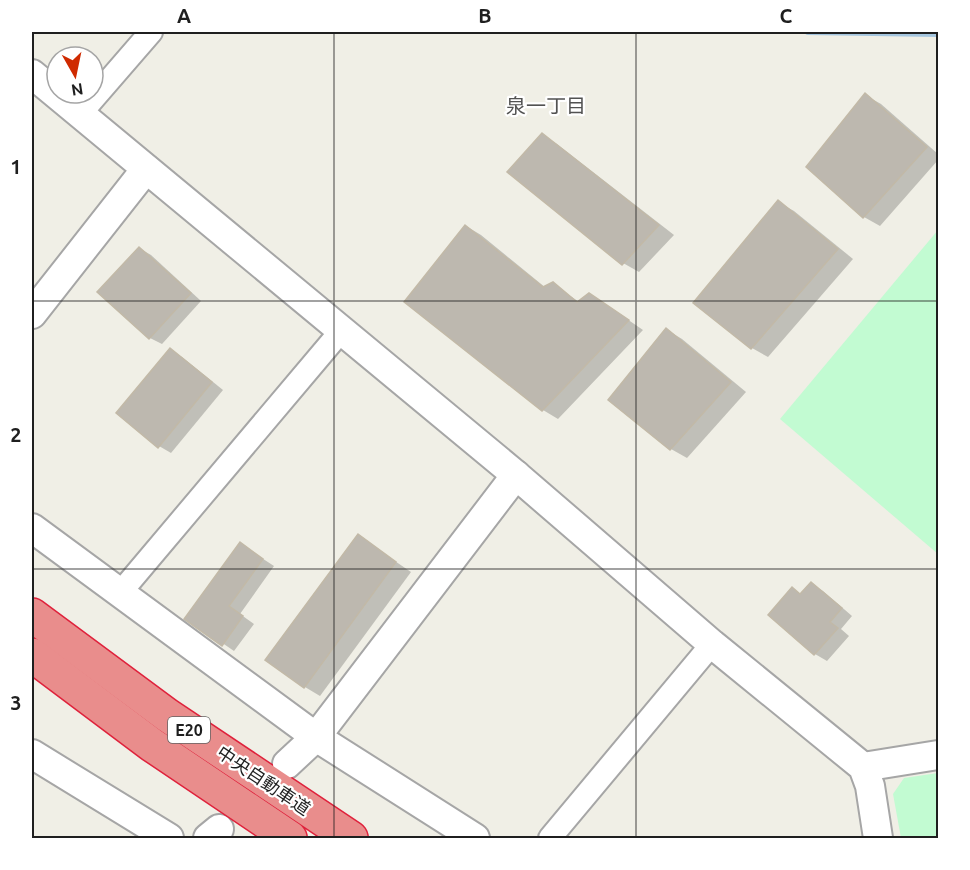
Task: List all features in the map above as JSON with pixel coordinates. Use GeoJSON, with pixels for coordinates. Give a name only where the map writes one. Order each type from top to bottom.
{"type":"FeatureCollection","features":[{"type":"Feature","properties":{"kind":"highway","name":"中央自動車道"},"geometry":{"type":"LineString","coordinates":[[32,615],[167,715],[351,838]]}},
{"type":"Feature","properties":{"kind":"highway","name":"中央自動車道"},"geometry":{"type":"LineString","coordinates":[[32,655],[152,745],[290,838]]}},
{"type":"Feature","properties":{"kind":"highway"},"geometry":{"type":"LineString","coordinates":[[32,675],[152,745]]}},
{"type":"Feature","properties":{"kind":"street"},"geometry":{"type":"LineString","coordinates":[[80,114],[152,32]]}},
{"type":"Feature","properties":{"kind":"street"},"geometry":{"type":"LineString","coordinates":[[32,74],[516,475],[712,644],[863,767],[870,786],[878,838]]}},
{"type":"Feature","properties":{"kind":"street"},"geometry":{"type":"LineString","coordinates":[[32,312],[146,169]]}},
{"type":"Feature","properties":{"kind":"street"},"geometry":{"type":"LineString","coordinates":[[120,593],[341,331]]}},
{"type":"Feature","properties":{"kind":"street"},"geometry":{"type":"LineString","coordinates":[[287,764],[316,737],[516,475]]}},
{"type":"Feature","properties":{"kind":"street"},"geometry":{"type":"LineString","coordinates":[[32,528],[316,737],[475,838]]}},
{"type":"Feature","properties":{"kind":"street"},"geometry":{"type":"LineString","coordinates":[[550,838],[712,644]]}},
{"type":"Feature","properties":{"kind":"street"},"geometry":{"type":"LineString","coordinates":[[32,754],[169,838]]}},
{"type":"Feature","properties":{"kind":"street"},"geometry":{"type":"LineString","coordinates":[[863,767],[939,755]]}},
{"type":"Feature","properties":{"kind":"green space"},"geometry":{"type":"Polygon","coordinates":[[[938,230],[938,554],[780,419],[938,230]]]}},
{"type":"Feature","properties":{"kind":"green space"},"geometry":{"type":"Polygon","coordinates":[[[938,773],[938,838],[901,838],[893,794],[904,778],[938,773]]]}},
{"type":"Feature","properties":{"kind":"building"},"geometry":{"type":"Polygon","coordinates":[[[865,93],[927,147],[863,218],[806,167],[865,93]]]}},
{"type":"Feature","properties":{"kind":"building"},"geometry":{"type":"Polygon","coordinates":[[[542,133],[659,225],[622,265],[507,172],[542,133]]]}},
{"type":"Feature","properties":{"kind":"building"},"geometry":{"type":"Polygon","coordinates":[[[778,200],[838,249],[751,349],[693,303],[778,200]]]}},
{"type":"Feature","properties":{"kind":"building"},"geometry":{"type":"Polygon","coordinates":[[[465,225],[543,287],[553,282],[577,302],[589,293],[629,320],[542,411],[404,302],[465,225]]]}},
{"type":"Feature","properties":{"kind":"building"},"geometry":{"type":"Polygon","coordinates":[[[139,247],[191,293],[149,339],[97,292],[139,247]]]}},
{"type":"Feature","properties":{"kind":"building"},"geometry":{"type":"Polygon","coordinates":[[[666,328],[731,382],[670,450],[608,400],[666,328]]]}},
{"type":"Feature","properties":{"kind":"building"},"geometry":{"type":"Polygon","coordinates":[[[170,348],[212,382],[158,448],[116,413],[170,348]]]}},
{"type":"Feature","properties":{"kind":"building"},"geometry":{"type":"Polygon","coordinates":[[[358,534],[396,562],[304,688],[265,660],[358,534]]]}},
{"type":"Feature","properties":{"kind":"building"},"geometry":{"type":"Polygon","coordinates":[[[240,542],[263,559],[229,606],[243,616],[222,646],[184,619],[240,542]]]}},
{"type":"Feature","properties":{"kind":"building"},"geometry":{"type":"Polygon","coordinates":[[[811,582],[842,608],[830,622],[838,628],[814,655],[768,615],[792,587],[800,594],[811,582]]]}},
{"type":"Feature","properties":{"kind":"waterway"},"geometry":{"type":"LineString","coordinates":[[808,32],[938,34]]}},
{"type":"Feature","properties":{"kind":"district","name":"泉一丁目"},"geometry":{"type":"Point","coordinates":[546,105]}}]}
